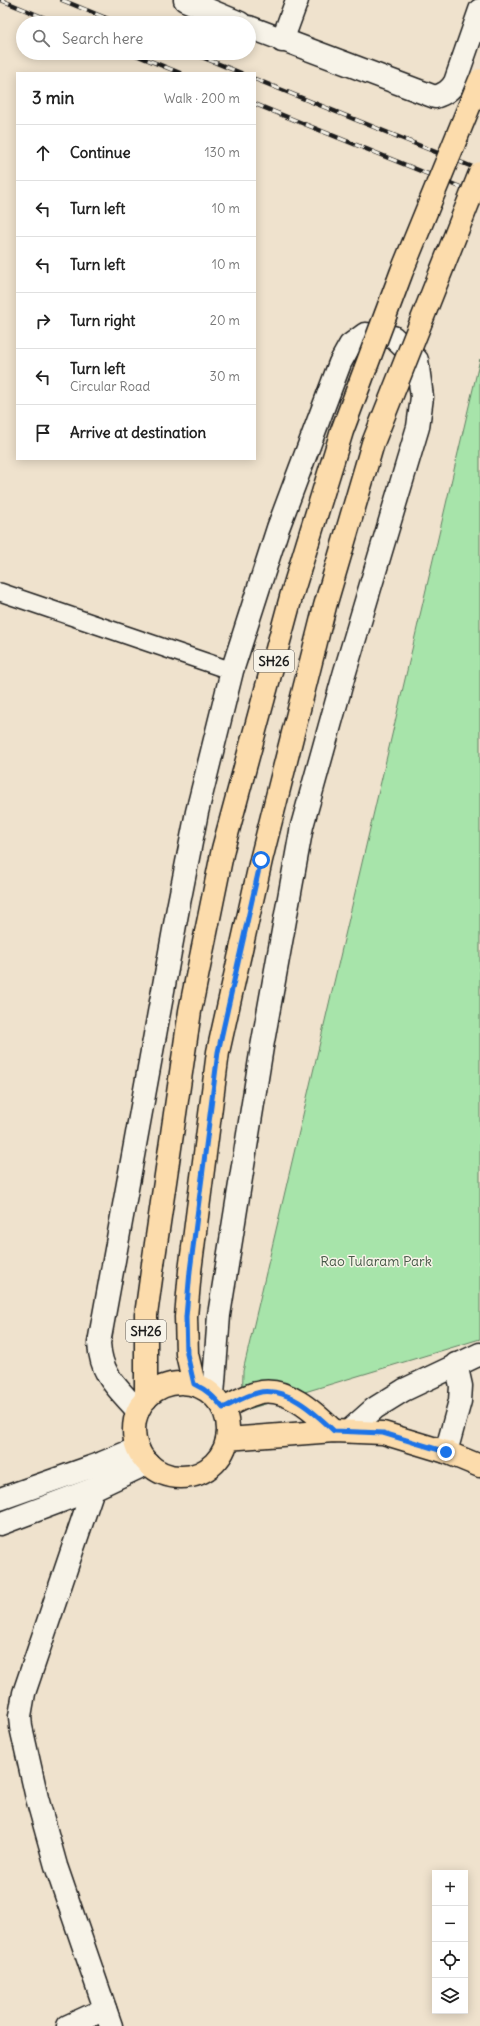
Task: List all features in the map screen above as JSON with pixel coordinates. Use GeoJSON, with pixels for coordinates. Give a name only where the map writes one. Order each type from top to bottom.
{"type":"FeatureCollection","features":[{"type":"Feature","properties":{"kind":"main road","name":"SH26"},"geometry":{"type":"LineString","coordinates":[[143,1456],[134,1436],[134,1423],[142,1405],[146,1315],[192,1003],[223,849],[291,597],[342,431],[402,271],[480,80]]}},
{"type":"Feature","properties":{"kind":"main road","name":"SH26"},"geometry":{"type":"LineString","coordinates":[[194,1384],[187,1354],[186,1317],[190,1271],[218,1052],[261,860],[325,606],[373,443],[480,173]]}},
{"type":"Feature","properties":{"kind":"main road"},"geometry":{"type":"LineString","coordinates":[[142,1405],[156,1390],[168,1385],[181,1383],[194,1384],[204,1388],[218,1401],[227,1423],[227,1440],[222,1453],[213,1464],[194,1474],[187,1476],[173,1476],[160,1472],[143,1456]]}},
{"type":"Feature","properties":{"kind":"main road"},"geometry":{"type":"LineString","coordinates":[[218,1401],[257,1393],[271,1392],[299,1402],[341,1431]]}},
{"type":"Feature","properties":{"kind":"main road"},"geometry":{"type":"LineString","coordinates":[[227,1440],[341,1431],[383,1433],[446,1452],[480,1466]]}},
{"type":"Feature","properties":{"kind":"street"},"geometry":{"type":"LineString","coordinates":[[185,0],[223,16]]}},
{"type":"Feature","properties":{"kind":"street"},"geometry":{"type":"LineString","coordinates":[[282,41],[297,0]]}},
{"type":"Feature","properties":{"kind":"street"},"geometry":{"type":"LineString","coordinates":[[256,30],[434,97],[443,95],[451,89],[480,10]]}},
{"type":"Feature","properties":{"kind":"street"},"geometry":{"type":"LineString","coordinates":[[142,1405],[106,1374],[100,1360],[99,1343],[178,908],[197,812],[232,671],[278,528],[340,363],[350,345],[365,334],[393,337],[417,360],[422,397],[419,421],[344,675],[302,826],[262,1047],[219,1315],[218,1401]]}},
{"type":"Feature","properties":{"kind":"street"},"geometry":{"type":"LineString","coordinates":[[341,1431],[404,1390],[456,1364],[480,1354]]}},
{"type":"Feature","properties":{"kind":"street"},"geometry":{"type":"LineString","coordinates":[[446,1452],[460,1401],[461,1386],[456,1364]]}},
{"type":"Feature","properties":{"kind":"street"},"geometry":{"type":"LineString","coordinates":[[0,1524],[94,1489],[143,1456]]}},
{"type":"Feature","properties":{"kind":"street"},"geometry":{"type":"LineString","coordinates":[[0,1499],[102,1463],[143,1456]]}},
{"type":"Feature","properties":{"kind":"street"},"geometry":{"type":"LineString","coordinates":[[68,2026],[108,2018],[56,1866],[39,1805],[21,1727],[20,1716],[24,1692],[94,1489]]}},
{"type":"Feature","properties":{"kind":"lane"},"geometry":{"type":"LineString","coordinates":[[0,592],[232,671]]}},
{"type":"Feature","properties":{"kind":"green space","name":"Rao Tularam Park"},"geometry":{"type":"Polygon","coordinates":[[[480,359],[480,1339],[242,1411],[243,1371],[480,359]]]}},
{"type":"Feature","properties":{"kind":"railway"},"geometry":{"type":"LineString","coordinates":[[1,0],[40,16]]}},
{"type":"Feature","properties":{"kind":"railway"},"geometry":{"type":"LineString","coordinates":[[62,0],[101,16]]}},
{"type":"Feature","properties":{"kind":"railway"},"geometry":{"type":"LineString","coordinates":[[148,60],[178,72]]}},
{"type":"Feature","properties":{"kind":"railway"},"geometry":{"type":"LineString","coordinates":[[209,60],[239,72]]}},
{"type":"Feature","properties":{"kind":"railway"},"geometry":{"type":"LineString","coordinates":[[256,79],[480,170]]}},
{"type":"Feature","properties":{"kind":"railway"},"geometry":{"type":"LineString","coordinates":[[256,104],[480,195]]}},
{"type":"Feature","properties":{"kind":"route"},"geometry":{"type":"LineString","coordinates":[[261,860],[218,1052],[190,1271],[186,1317],[187,1354],[194,1384],[204,1388],[213,1395],[223,1408],[257,1393],[271,1392],[299,1402],[311,1409],[334,1431],[383,1433],[446,1452]]}}]}
